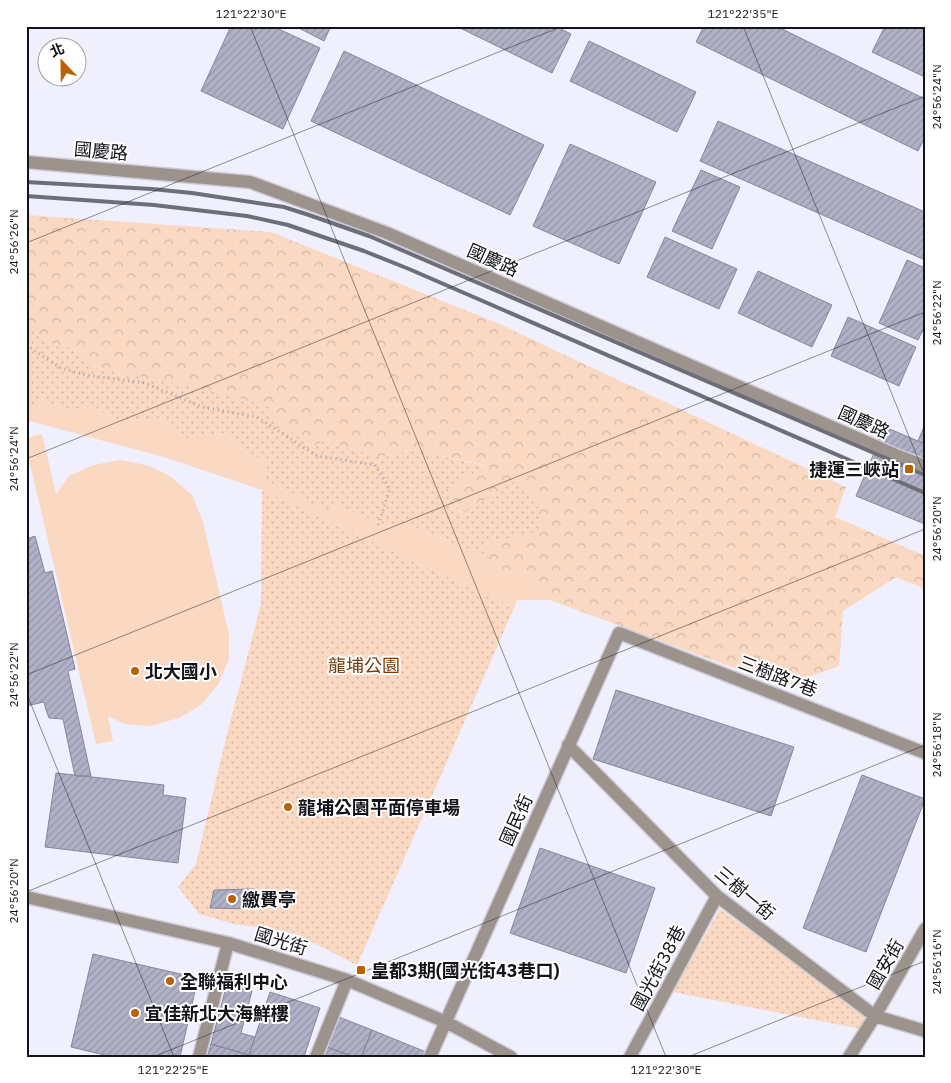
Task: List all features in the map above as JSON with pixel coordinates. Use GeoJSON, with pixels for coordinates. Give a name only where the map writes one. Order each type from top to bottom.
{"type":"FeatureCollection","features":[{"type":"Feature","properties":{"kind":"street","name":"國慶路"},"geometry":{"type":"LineString","coordinates":[[26,162],[250,182],[387,232],[925,466]]}},
{"type":"Feature","properties":{"kind":"street","name":"國民街"},"geometry":{"type":"LineString","coordinates":[[430,1057],[619,633]]}},
{"type":"Feature","properties":{"kind":"street","name":"三樹路7巷"},"geometry":{"type":"LineString","coordinates":[[619,633],[925,752]]}},
{"type":"Feature","properties":{"kind":"street","name":"三樹一街"},"geometry":{"type":"LineString","coordinates":[[568,745],[717,896],[875,1016],[925,1031]]}},
{"type":"Feature","properties":{"kind":"street","name":"國光街38巷"},"geometry":{"type":"LineString","coordinates":[[630,1057],[717,896]]}},
{"type":"Feature","properties":{"kind":"street","name":"國光街"},"geometry":{"type":"LineString","coordinates":[[26,897],[228,943],[347,980],[446,1022],[511,1057]]}},
{"type":"Feature","properties":{"kind":"street","name":"國安街"},"geometry":{"type":"LineString","coordinates":[[849,1057],[925,929]]}},
{"type":"Feature","properties":{"kind":"street"},"geometry":{"type":"LineString","coordinates":[[199,1057],[228,943]]}},
{"type":"Feature","properties":{"kind":"street"},"geometry":{"type":"LineString","coordinates":[[316,1057],[347,980]]}},
{"type":"Feature","properties":{"kind":"path"},"geometry":{"type":"LineString","coordinates":[[26,346],[61,368],[86,376],[145,383],[202,407],[257,417],[316,456],[375,464],[390,489],[377,528]]}},
{"type":"Feature","properties":{"kind":"green space"},"geometry":{"type":"Polygon","coordinates":[[[26,215],[271,232],[497,323],[846,487],[835,517],[925,556],[925,589],[896,577],[843,611],[839,666],[783,686],[550,600],[528,571],[493,576],[485,543],[445,490],[484,465],[415,450],[379,457],[324,441],[313,446],[273,420],[202,389],[97,368],[78,350],[46,342],[26,322],[26,215]]]}},
{"type":"Feature","properties":{"kind":"green space"},"geometry":{"type":"Polygon","coordinates":[[[26,322],[46,342],[78,350],[97,368],[202,389],[268,406],[273,420],[313,446],[324,441],[379,457],[415,450],[485,466],[445,490],[462,514],[518,479],[538,502],[541,531],[486,543],[489,558],[403,523],[391,528],[338,506],[328,511],[265,480],[268,460],[247,455],[225,433],[185,439],[160,418],[119,422],[94,407],[62,409],[42,399],[26,416],[26,322]]]}},
{"type":"Feature","properties":{"kind":"green space"},"geometry":{"type":"Polygon","coordinates":[[[42,399],[62,409],[94,407],[119,422],[160,418],[185,439],[225,433],[247,455],[268,460],[266,480],[338,506],[390,528],[403,523],[489,558],[493,576],[528,571],[550,600],[517,600],[514,608],[262,490],[167,458],[26,420],[26,416],[42,399]]]}},
{"type":"Feature","properties":{"kind":"green space"},"geometry":{"type":"Polygon","coordinates":[[[42,434],[56,494],[69,476],[94,465],[120,460],[146,465],[170,476],[192,495],[203,522],[229,634],[229,659],[218,685],[201,705],[179,718],[150,726],[125,724],[108,716],[113,741],[96,744],[26,447],[26,438],[42,434]]]}},
{"type":"Feature","properties":{"kind":"green space","name":"龍埔公園"},"geometry":{"type":"Polygon","coordinates":[[[262,490],[514,608],[357,965],[293,933],[234,924],[199,914],[178,887],[196,864],[261,604],[262,490]]]}},
{"type":"Feature","properties":{"kind":"green space"},"geometry":{"type":"Polygon","coordinates":[[[720,909],[868,1016],[861,1029],[673,992],[720,909]]]}},
{"type":"Feature","properties":{"kind":"building"},"geometry":{"type":"Polygon","coordinates":[[[231,26],[272,26],[320,48],[283,129],[201,91],[231,26]]]}},
{"type":"Feature","properties":{"kind":"building"},"geometry":{"type":"Polygon","coordinates":[[[295,26],[331,26],[324,41],[295,26]]]}},
{"type":"Feature","properties":{"kind":"building"},"geometry":{"type":"Polygon","coordinates":[[[456,26],[555,26],[571,34],[552,73],[456,26]]]}},
{"type":"Feature","properties":{"kind":"building"},"geometry":{"type":"Polygon","coordinates":[[[704,26],[776,26],[925,99],[925,137],[918,151],[696,42],[704,26]]]}},
{"type":"Feature","properties":{"kind":"building"},"geometry":{"type":"Polygon","coordinates":[[[885,26],[925,26],[925,77],[872,52],[885,26]]]}},
{"type":"Feature","properties":{"kind":"building"},"geometry":{"type":"Polygon","coordinates":[[[589,41],[696,92],[677,132],[570,81],[589,41]]]}},
{"type":"Feature","properties":{"kind":"building"},"geometry":{"type":"Polygon","coordinates":[[[344,51],[544,145],[510,215],[311,121],[344,51]]]}},
{"type":"Feature","properties":{"kind":"building"},"geometry":{"type":"Polygon","coordinates":[[[718,121],[925,212],[925,260],[700,161],[718,121]]]}},
{"type":"Feature","properties":{"kind":"building"},"geometry":{"type":"Polygon","coordinates":[[[570,144],[656,182],[619,264],[533,226],[570,144]]]}},
{"type":"Feature","properties":{"kind":"building"},"geometry":{"type":"Polygon","coordinates":[[[701,170],[740,187],[712,249],[672,231],[701,170]]]}},
{"type":"Feature","properties":{"kind":"building"},"geometry":{"type":"Polygon","coordinates":[[[665,237],[737,269],[719,309],[647,277],[665,237]]]}},
{"type":"Feature","properties":{"kind":"building"},"geometry":{"type":"Polygon","coordinates":[[[907,260],[925,268],[925,326],[918,340],[879,323],[907,260]]]}},
{"type":"Feature","properties":{"kind":"building"},"geometry":{"type":"Polygon","coordinates":[[[758,271],[832,305],[812,347],[738,313],[758,271]]]}},
{"type":"Feature","properties":{"kind":"building"},"geometry":{"type":"Polygon","coordinates":[[[848,317],[916,347],[899,386],[831,356],[848,317]]]}},
{"type":"Feature","properties":{"kind":"building"},"geometry":{"type":"Polygon","coordinates":[[[925,424],[925,444],[918,441],[925,424]]]}},
{"type":"Feature","properties":{"kind":"building"},"geometry":{"type":"Polygon","coordinates":[[[885,427],[925,444],[925,524],[856,496],[885,427]]]}},
{"type":"Feature","properties":{"kind":"building"},"geometry":{"type":"Polygon","coordinates":[[[26,536],[27,539],[35,536],[45,573],[52,571],[75,669],[68,671],[91,776],[75,776],[63,719],[49,718],[44,702],[26,706],[26,536]]]}},
{"type":"Feature","properties":{"kind":"building"},"geometry":{"type":"Polygon","coordinates":[[[616,690],[794,747],[771,816],[593,759],[616,690]]]}},
{"type":"Feature","properties":{"kind":"building"},"geometry":{"type":"Polygon","coordinates":[[[56,773],[164,785],[163,795],[186,798],[178,863],[45,847],[56,773]]]}},
{"type":"Feature","properties":{"kind":"building"},"geometry":{"type":"Polygon","coordinates":[[[862,775],[925,799],[866,952],[803,928],[862,775]]]}},
{"type":"Feature","properties":{"kind":"building"},"geometry":{"type":"Polygon","coordinates":[[[540,848],[655,888],[626,973],[510,933],[540,848]]]}},
{"type":"Feature","properties":{"kind":"building","name":"繳費亭"},"geometry":{"type":"Polygon","coordinates":[[[254,889],[251,909],[210,908],[214,890],[254,889]]]}},
{"type":"Feature","properties":{"kind":"building","name":"宜佳新北大海鮮樓"},"geometry":{"type":"Polygon","coordinates":[[[93,954],[198,978],[180,1057],[113,1057],[71,1047],[93,954]]]}},
{"type":"Feature","properties":{"kind":"building"},"geometry":{"type":"Polygon","coordinates":[[[227,984],[252,991],[241,1033],[255,1037],[249,1055],[211,1044],[227,984]]]}},
{"type":"Feature","properties":{"kind":"building"},"geometry":{"type":"Polygon","coordinates":[[[270,992],[320,1008],[304,1057],[254,1057],[249,1055],[270,992]]]}},
{"type":"Feature","properties":{"kind":"building"},"geometry":{"type":"Polygon","coordinates":[[[339,1017],[372,1030],[361,1057],[354,1057],[327,1047],[339,1017]]]}},
{"type":"Feature","properties":{"kind":"building"},"geometry":{"type":"Polygon","coordinates":[[[372,1030],[426,1052],[424,1057],[361,1057],[372,1030]]]}},
{"type":"Feature","properties":{"kind":"building"},"geometry":{"type":"Polygon","coordinates":[[[211,1044],[249,1055],[248,1057],[207,1057],[211,1044]]]}},
{"type":"Feature","properties":{"kind":"building"},"geometry":{"type":"Polygon","coordinates":[[[327,1047],[354,1057],[323,1057],[327,1047]]]}},
{"type":"Feature","properties":{"kind":"railway"},"geometry":{"type":"LineString","coordinates":[[26,182],[192,193],[284,207],[309,215],[369,236],[925,475]]}},
{"type":"Feature","properties":{"kind":"railway"},"geometry":{"type":"LineString","coordinates":[[26,196],[154,205],[247,216],[288,225],[364,251],[409,269],[925,493]]}},
{"type":"Feature","properties":{"kind":"place","name":"捷運三峽站"},"geometry":{"type":"Point","coordinates":[909,469]}},
{"type":"Feature","properties":{"kind":"place","name":"北大國小"},"geometry":{"type":"Point","coordinates":[135,671]}},
{"type":"Feature","properties":{"kind":"place","name":"龍埔公園平面停車場"},"geometry":{"type":"Point","coordinates":[288,807]}},
{"type":"Feature","properties":{"kind":"place","name":"繳費亭"},"geometry":{"type":"Point","coordinates":[232,899]}},
{"type":"Feature","properties":{"kind":"place","name":"皇都3期(國光街43巷口)"},"geometry":{"type":"Point","coordinates":[361,970]}},
{"type":"Feature","properties":{"kind":"place","name":"全聯福利中心"},"geometry":{"type":"Point","coordinates":[170,981]}},
{"type":"Feature","properties":{"kind":"place","name":"宜佳新北大海鮮樓"},"geometry":{"type":"Point","coordinates":[135,1013]}}]}
